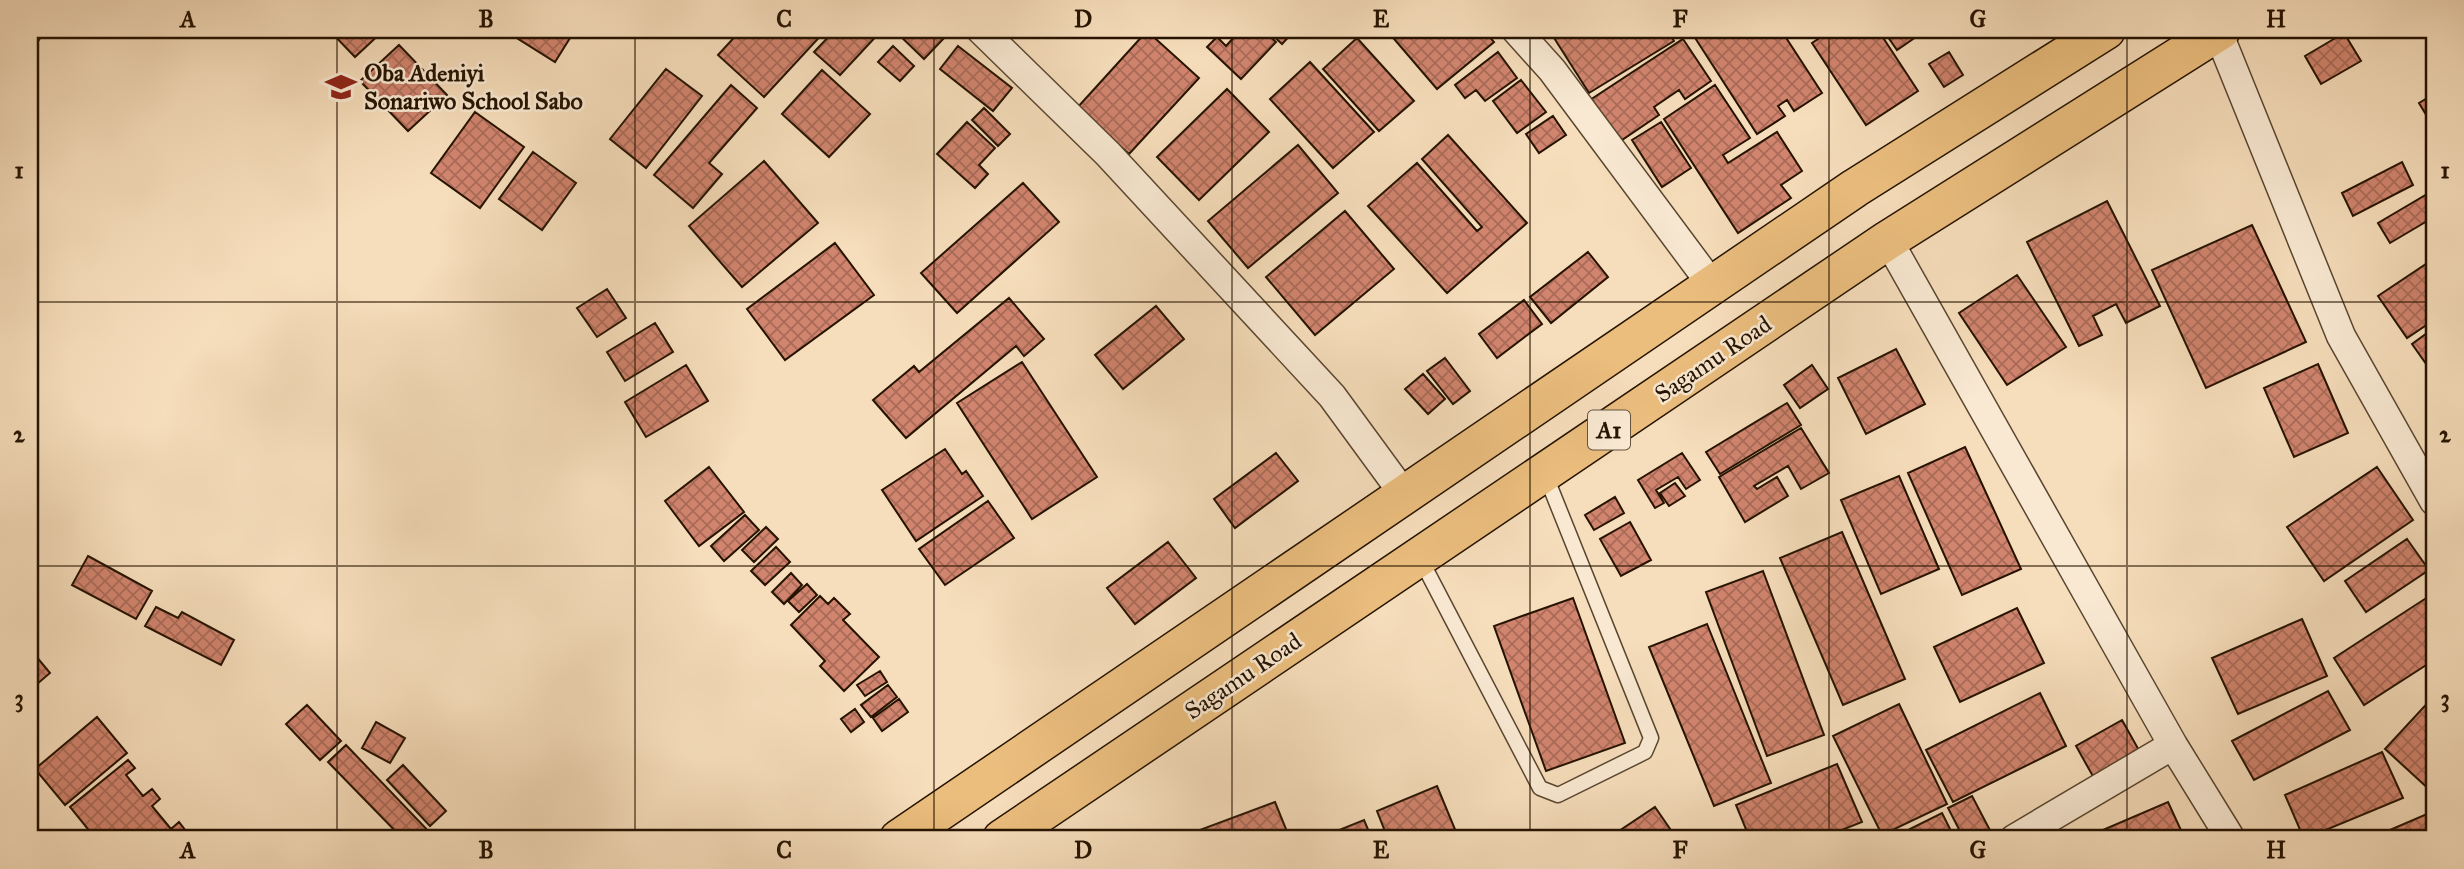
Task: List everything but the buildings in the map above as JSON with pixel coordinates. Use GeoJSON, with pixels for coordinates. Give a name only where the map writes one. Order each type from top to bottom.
{"type":"FeatureCollection","features":[{"type":"Feature","properties":{"kind":"highway","name":"A1"},"geometry":{"type":"LineString","coordinates":[[899,839],[1854,188],[2106,30]]}},
{"type":"Feature","properties":{"kind":"highway","name":"Sagamu Road"},"geometry":{"type":"LineString","coordinates":[[1002,839],[1888,240],[2219,31]]}},
{"type":"Feature","properties":{"kind":"street"},"geometry":{"type":"LineString","coordinates":[[981,30],[1108,154],[1332,396],[1403,493]]}},
{"type":"Feature","properties":{"kind":"street"},"geometry":{"type":"LineString","coordinates":[[1516,30],[1552,71],[1712,285]]}},
{"type":"Feature","properties":{"kind":"street"},"geometry":{"type":"LineString","coordinates":[[2219,31],[2341,336],[2420,481],[2434,501]]}},
{"type":"Feature","properties":{"kind":"street"},"geometry":{"type":"LineString","coordinates":[[1888,240],[2173,745],[2231,839]]}},
{"type":"Feature","properties":{"kind":"street"},"geometry":{"type":"LineString","coordinates":[[2014,839],[2173,745]]}},
{"type":"Feature","properties":{"kind":"lane"},"geometry":{"type":"LineString","coordinates":[[1419,556],[1540,788],[1558,795],[1645,752],[1651,738],[1545,474]]}},
{"type":"Feature","properties":{"kind":"place","name":"Oba Adeniyi Sonariwo School Sabo"},"geometry":{"type":"Point","coordinates":[341,87]}}]}
